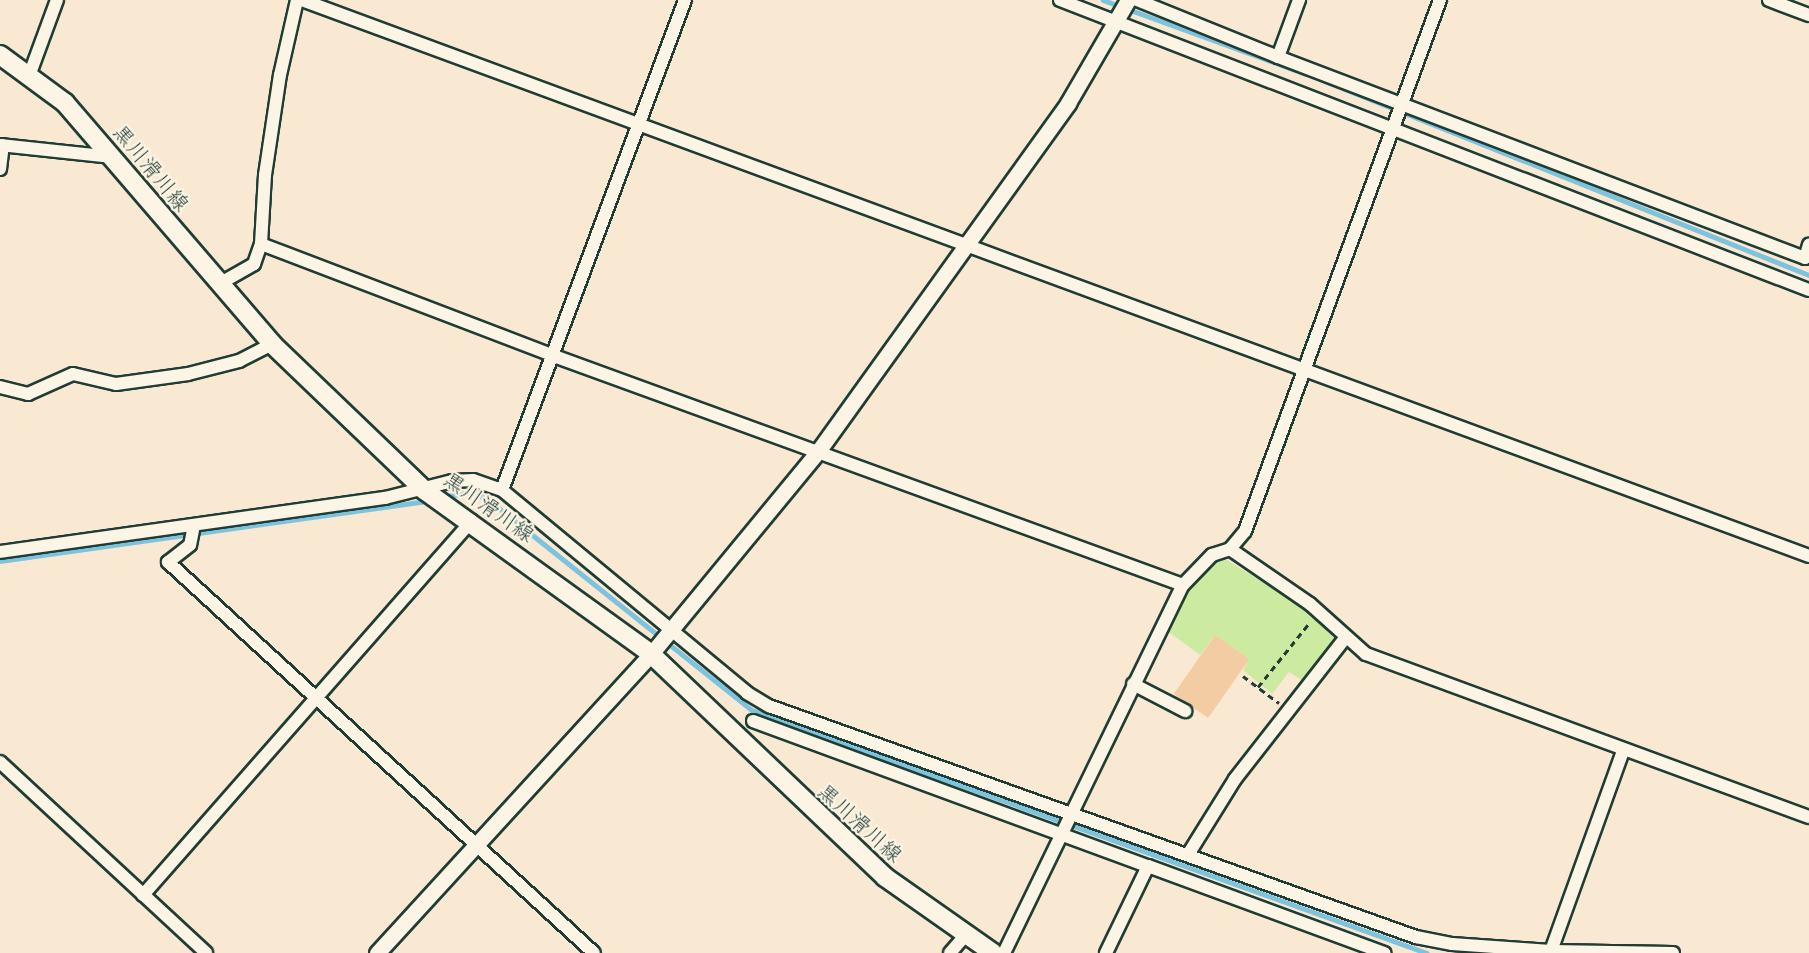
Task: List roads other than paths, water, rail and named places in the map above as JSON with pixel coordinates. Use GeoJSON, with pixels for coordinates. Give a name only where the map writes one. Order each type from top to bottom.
{"type":"FeatureCollection","features":[{"type":"Feature","properties":{"kind":"main road","name":"黒川滑川線"},"geometry":{"type":"LineString","coordinates":[[0,55],[65,103],[272,344],[424,490],[472,521],[651,654],[828,827],[885,877],[965,936],[993,953]]}},
{"type":"Feature","properties":{"kind":"street"},"geometry":{"type":"LineString","coordinates":[[29,75],[57,0]]}},
{"type":"Feature","properties":{"kind":"street"},"geometry":{"type":"LineString","coordinates":[[219,284],[254,264],[261,244],[275,109],[297,0]]}},
{"type":"Feature","properties":{"kind":"street"},"geometry":{"type":"LineString","coordinates":[[302,0],[1809,556]]}},
{"type":"Feature","properties":{"kind":"street"},"geometry":{"type":"LineString","coordinates":[[502,490],[554,356],[685,0]]}},
{"type":"Feature","properties":{"kind":"street"},"geometry":{"type":"LineString","coordinates":[[1060,0],[1118,19],[1809,290]]}},
{"type":"Feature","properties":{"kind":"street"},"geometry":{"type":"LineString","coordinates":[[377,953],[651,654],[819,450],[1068,103],[1128,0]]}},
{"type":"Feature","properties":{"kind":"street"},"geometry":{"type":"LineString","coordinates":[[1137,0],[1278,57],[1807,258],[1809,245]]}},
{"type":"Feature","properties":{"kind":"street"},"geometry":{"type":"LineString","coordinates":[[1278,57],[1299,0]]}},
{"type":"Feature","properties":{"kind":"street"},"geometry":{"type":"LineString","coordinates":[[1004,953],[1183,585],[1212,555],[1230,549],[1245,531],[1440,0]]}},
{"type":"Feature","properties":{"kind":"street"},"geometry":{"type":"LineString","coordinates":[[1769,0],[1809,15]]}},
{"type":"Feature","properties":{"kind":"street"},"geometry":{"type":"LineString","coordinates":[[0,169],[1,145],[113,157]]}},
{"type":"Feature","properties":{"kind":"street"},"geometry":{"type":"LineString","coordinates":[[261,244],[554,356],[819,450],[1183,585]]}},
{"type":"Feature","properties":{"kind":"street"},"geometry":{"type":"LineString","coordinates":[[0,387],[28,394],[73,374],[116,384],[188,374],[239,361],[272,344]]}},
{"type":"Feature","properties":{"kind":"street"},"geometry":{"type":"LineString","coordinates":[[0,552],[424,490],[473,480],[502,490],[673,627],[747,693],[769,706],[1072,810],[1416,937],[1452,944],[1551,951],[1673,953]]}},
{"type":"Feature","properties":{"kind":"street"},"geometry":{"type":"LineString","coordinates":[[143,895],[472,521]]}},
{"type":"Feature","properties":{"kind":"street"},"geometry":{"type":"LineString","coordinates":[[194,525],[190,546],[168,562],[314,699],[594,953]]}},
{"type":"Feature","properties":{"kind":"street"},"geometry":{"type":"LineString","coordinates":[[1230,549],[1310,604],[1345,638],[1366,654],[1623,751],[1809,817]]}},
{"type":"Feature","properties":{"kind":"street"},"geometry":{"type":"LineString","coordinates":[[1189,853],[1235,779],[1345,638]]}},
{"type":"Feature","properties":{"kind":"street"},"geometry":{"type":"LineString","coordinates":[[1133,684],[1185,711]]}},
{"type":"Feature","properties":{"kind":"street"},"geometry":{"type":"LineString","coordinates":[[753,721],[1384,953]]}},
{"type":"Feature","properties":{"kind":"street"},"geometry":{"type":"LineString","coordinates":[[1551,951],[1623,751]]}},
{"type":"Feature","properties":{"kind":"street"},"geometry":{"type":"LineString","coordinates":[[0,762],[206,953]]}},
{"type":"Feature","properties":{"kind":"street"},"geometry":{"type":"LineString","coordinates":[[1106,953],[1148,866]]}},
{"type":"Feature","properties":{"kind":"street"},"geometry":{"type":"LineString","coordinates":[[950,953],[965,936]]}},
{"type":"Feature","properties":{"kind":"waterway"},"geometry":{"type":"LineString","coordinates":[[1103,0],[1306,74]]}},
{"type":"Feature","properties":{"kind":"waterway"},"geometry":{"type":"LineString","coordinates":[[1320,79],[1809,275]]}},
{"type":"Feature","properties":{"kind":"waterway"},"geometry":{"type":"LineString","coordinates":[[442,497],[475,492],[500,509],[752,710],[1427,953]]}},
{"type":"Feature","properties":{"kind":"waterway"},"geometry":{"type":"LineString","coordinates":[[0,561],[428,501]]}}]}
